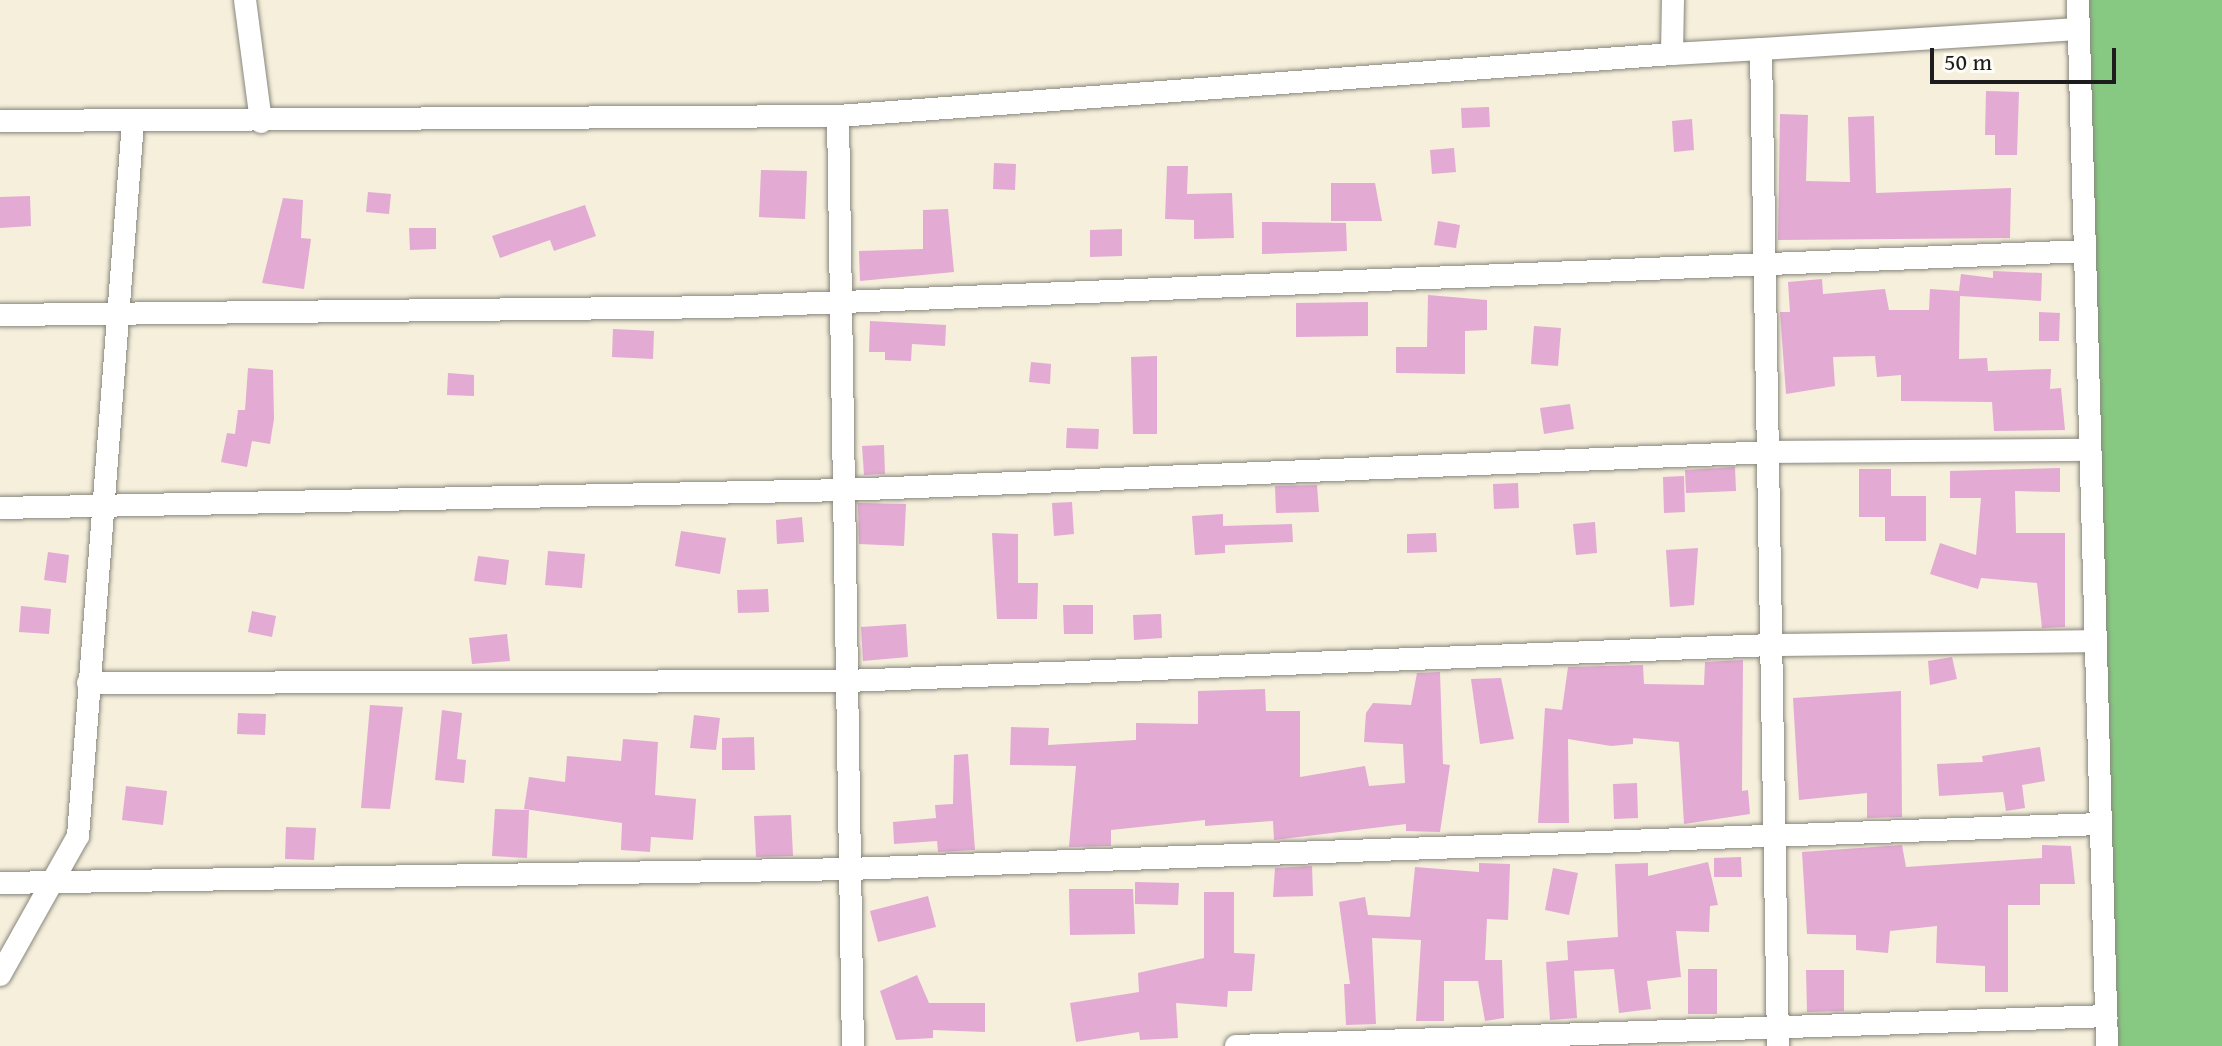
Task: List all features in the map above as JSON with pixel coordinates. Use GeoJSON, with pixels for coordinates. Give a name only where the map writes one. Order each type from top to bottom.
{"type":"FeatureCollection","features":[{"type":"Feature","properties":{"kind":"street"},"geometry":{"type":"LineString","coordinates":[[245,0],[261,122]]}},
{"type":"Feature","properties":{"kind":"street"},"geometry":{"type":"LineString","coordinates":[[1672,54],[1673,0]]}},
{"type":"Feature","properties":{"kind":"street"},"geometry":{"type":"LineString","coordinates":[[2078,0],[2107,1046]]}},
{"type":"Feature","properties":{"kind":"street"},"geometry":{"type":"LineString","coordinates":[[0,121],[133,123],[838,116],[1672,54],[2078,29]]}},
{"type":"Feature","properties":{"kind":"street"},"geometry":{"type":"LineString","coordinates":[[1761,49],[1763,265],[1771,452],[1770,836],[1778,1036]]}},
{"type":"Feature","properties":{"kind":"street"},"geometry":{"type":"LineString","coordinates":[[838,116],[853,1046]]}},
{"type":"Feature","properties":{"kind":"street"},"geometry":{"type":"LineString","coordinates":[[0,975],[78,836],[113,315],[133,123]]}},
{"type":"Feature","properties":{"kind":"street"},"geometry":{"type":"LineString","coordinates":[[0,315],[722,307],[840,298],[2085,251]]}},
{"type":"Feature","properties":{"kind":"street"},"geometry":{"type":"LineString","coordinates":[[0,508],[843,490],[1771,452],[2090,450]]}},
{"type":"Feature","properties":{"kind":"street"},"geometry":{"type":"LineString","coordinates":[[88,683],[847,681],[1770,645],[2095,641]]}},
{"type":"Feature","properties":{"kind":"street"},"geometry":{"type":"LineString","coordinates":[[0,883],[849,869],[2099,824]]}},
{"type":"Feature","properties":{"kind":"street"},"geometry":{"type":"LineString","coordinates":[[1236,1046],[1778,1036],[2106,1016]]}},
{"type":"Feature","properties":{"kind":"green space"},"geometry":{"type":"Polygon","coordinates":[[[2087,0],[2222,0],[2222,1046],[2112,1046],[2087,0]]]}},
{"type":"Feature","properties":{"kind":"building"},"geometry":{"type":"Polygon","coordinates":[[[1986,91],[2019,92],[2017,155],[1995,155],[1995,135],[1985,135],[1986,91]]]}},
{"type":"Feature","properties":{"kind":"building"},"geometry":{"type":"Polygon","coordinates":[[[1489,107],[1490,127],[1462,128],[1461,108],[1489,107]]]}},
{"type":"Feature","properties":{"kind":"building"},"geometry":{"type":"Polygon","coordinates":[[[1780,114],[1808,115],[1806,181],[1850,182],[1848,117],[1874,116],[1876,193],[2011,188],[2010,238],[1778,240],[1780,114]]]}},
{"type":"Feature","properties":{"kind":"building"},"geometry":{"type":"Polygon","coordinates":[[[1692,119],[1694,150],[1674,152],[1672,121],[1692,119]]]}},
{"type":"Feature","properties":{"kind":"building"},"geometry":{"type":"Polygon","coordinates":[[[1454,148],[1456,172],[1432,174],[1430,150],[1454,148]]]}},
{"type":"Feature","properties":{"kind":"building"},"geometry":{"type":"Polygon","coordinates":[[[994,163],[1016,164],[1015,190],[993,189],[994,163]]]}},
{"type":"Feature","properties":{"kind":"building"},"geometry":{"type":"Polygon","coordinates":[[[1167,166],[1188,166],[1187,194],[1232,193],[1234,238],[1194,239],[1194,220],[1165,219],[1167,166]]]}},
{"type":"Feature","properties":{"kind":"building"},"geometry":{"type":"Polygon","coordinates":[[[761,170],[807,171],[805,219],[759,217],[761,170]]]}},
{"type":"Feature","properties":{"kind":"building"},"geometry":{"type":"Polygon","coordinates":[[[1331,183],[1375,183],[1382,221],[1331,221],[1331,183]]]}},
{"type":"Feature","properties":{"kind":"building"},"geometry":{"type":"Polygon","coordinates":[[[368,192],[391,194],[389,214],[366,212],[368,192]]]}},
{"type":"Feature","properties":{"kind":"building"},"geometry":{"type":"Polygon","coordinates":[[[30,196],[31,226],[0,228],[0,197],[30,196]]]}},
{"type":"Feature","properties":{"kind":"building"},"geometry":{"type":"Polygon","coordinates":[[[283,198],[303,200],[301,238],[311,239],[304,289],[262,283],[283,198]]]}},
{"type":"Feature","properties":{"kind":"building"},"geometry":{"type":"Polygon","coordinates":[[[585,205],[596,236],[554,251],[550,240],[500,258],[492,236],[585,205]]]}},
{"type":"Feature","properties":{"kind":"building"},"geometry":{"type":"Polygon","coordinates":[[[948,209],[954,272],[860,281],[859,251],[923,249],[923,210],[948,209]]]}},
{"type":"Feature","properties":{"kind":"building"},"geometry":{"type":"Polygon","coordinates":[[[1438,221],[1460,225],[1456,248],[1434,245],[1438,221]]]}},
{"type":"Feature","properties":{"kind":"building"},"geometry":{"type":"Polygon","coordinates":[[[1262,222],[1346,223],[1347,251],[1262,254],[1262,222]]]}},
{"type":"Feature","properties":{"kind":"building"},"geometry":{"type":"Polygon","coordinates":[[[409,228],[436,228],[436,249],[410,250],[409,228]]]}},
{"type":"Feature","properties":{"kind":"building"},"geometry":{"type":"Polygon","coordinates":[[[1122,229],[1122,256],[1090,257],[1090,230],[1122,229]]]}},
{"type":"Feature","properties":{"kind":"building"},"geometry":{"type":"Polygon","coordinates":[[[1993,271],[2042,273],[2041,301],[1960,296],[1959,359],[1987,358],[1988,371],[2051,369],[2050,389],[2061,388],[2065,430],[1994,431],[1992,402],[1901,401],[1901,375],[1877,377],[1875,356],[1833,357],[1835,386],[1786,394],[1780,312],[1790,312],[1788,282],[1822,279],[1823,294],[1885,289],[1889,310],[1929,310],[1930,289],[1959,291],[1961,274],[1993,278],[1993,271]]]}},
{"type":"Feature","properties":{"kind":"building"},"geometry":{"type":"Polygon","coordinates":[[[1428,295],[1487,300],[1487,330],[1465,331],[1465,374],[1396,373],[1396,347],[1427,347],[1428,295]]]}},
{"type":"Feature","properties":{"kind":"building"},"geometry":{"type":"Polygon","coordinates":[[[1368,302],[1368,336],[1296,337],[1296,303],[1368,302]]]}},
{"type":"Feature","properties":{"kind":"building"},"geometry":{"type":"Polygon","coordinates":[[[2039,312],[2060,313],[2059,341],[2039,341],[2039,312]]]}},
{"type":"Feature","properties":{"kind":"building"},"geometry":{"type":"Polygon","coordinates":[[[870,321],[946,325],[945,346],[912,344],[911,361],[885,360],[885,352],[869,352],[870,321]]]}},
{"type":"Feature","properties":{"kind":"building"},"geometry":{"type":"Polygon","coordinates":[[[1534,326],[1561,328],[1558,366],[1531,364],[1534,326]]]}},
{"type":"Feature","properties":{"kind":"building"},"geometry":{"type":"Polygon","coordinates":[[[613,329],[654,331],[653,359],[612,357],[613,329]]]}},
{"type":"Feature","properties":{"kind":"building"},"geometry":{"type":"Polygon","coordinates":[[[1157,356],[1157,434],[1133,434],[1131,357],[1157,356]]]}},
{"type":"Feature","properties":{"kind":"building"},"geometry":{"type":"Polygon","coordinates":[[[1031,362],[1051,364],[1050,384],[1029,382],[1031,362]]]}},
{"type":"Feature","properties":{"kind":"building"},"geometry":{"type":"Polygon","coordinates":[[[248,368],[273,370],[274,419],[270,444],[252,441],[247,467],[221,462],[227,433],[235,434],[238,410],[245,410],[248,368]]]}},
{"type":"Feature","properties":{"kind":"building"},"geometry":{"type":"Polygon","coordinates":[[[448,373],[474,375],[474,396],[447,395],[448,373]]]}},
{"type":"Feature","properties":{"kind":"building"},"geometry":{"type":"Polygon","coordinates":[[[1570,404],[1574,429],[1544,434],[1540,408],[1570,404]]]}},
{"type":"Feature","properties":{"kind":"building"},"geometry":{"type":"Polygon","coordinates":[[[1067,428],[1099,429],[1098,449],[1066,448],[1067,428]]]}},
{"type":"Feature","properties":{"kind":"building"},"geometry":{"type":"Polygon","coordinates":[[[884,445],[885,474],[864,475],[862,446],[884,445]]]}},
{"type":"Feature","properties":{"kind":"building"},"geometry":{"type":"Polygon","coordinates":[[[1735,467],[1736,491],[1686,493],[1685,470],[1735,467]]]}},
{"type":"Feature","properties":{"kind":"building"},"geometry":{"type":"Polygon","coordinates":[[[2060,468],[2060,492],[2015,491],[2016,533],[2065,533],[2065,627],[2042,628],[2037,583],[1981,578],[1978,589],[1930,574],[1940,543],[1976,555],[1981,498],[1950,498],[1950,471],[2060,468]]]}},
{"type":"Feature","properties":{"kind":"building"},"geometry":{"type":"Polygon","coordinates":[[[1859,469],[1891,469],[1891,496],[1926,496],[1926,541],[1885,541],[1885,517],[1859,517],[1859,469]]]}},
{"type":"Feature","properties":{"kind":"building"},"geometry":{"type":"Polygon","coordinates":[[[1684,476],[1685,512],[1664,513],[1663,477],[1684,476]]]}},
{"type":"Feature","properties":{"kind":"building"},"geometry":{"type":"Polygon","coordinates":[[[1518,483],[1519,508],[1494,509],[1493,484],[1518,483]]]}},
{"type":"Feature","properties":{"kind":"building"},"geometry":{"type":"Polygon","coordinates":[[[1317,485],[1319,512],[1276,513],[1275,486],[1317,485]]]}},
{"type":"Feature","properties":{"kind":"building"},"geometry":{"type":"Polygon","coordinates":[[[1072,502],[1074,534],[1054,536],[1052,503],[1072,502]]]}},
{"type":"Feature","properties":{"kind":"building"},"geometry":{"type":"Polygon","coordinates":[[[858,503],[906,504],[904,546],[859,544],[858,503]]]}},
{"type":"Feature","properties":{"kind":"building"},"geometry":{"type":"Polygon","coordinates":[[[1223,514],[1223,526],[1292,524],[1293,542],[1225,545],[1225,553],[1195,555],[1192,516],[1223,514]]]}},
{"type":"Feature","properties":{"kind":"building"},"geometry":{"type":"Polygon","coordinates":[[[802,517],[804,542],[777,544],[776,520],[802,517]]]}},
{"type":"Feature","properties":{"kind":"building"},"geometry":{"type":"Polygon","coordinates":[[[1595,522],[1597,553],[1576,555],[1573,524],[1595,522]]]}},
{"type":"Feature","properties":{"kind":"building"},"geometry":{"type":"Polygon","coordinates":[[[681,531],[726,538],[720,574],[675,566],[681,531]]]}},
{"type":"Feature","properties":{"kind":"building"},"geometry":{"type":"Polygon","coordinates":[[[992,533],[1018,534],[1018,583],[1038,583],[1037,619],[997,619],[992,533]]]}},
{"type":"Feature","properties":{"kind":"building"},"geometry":{"type":"Polygon","coordinates":[[[1436,533],[1437,552],[1407,553],[1407,534],[1436,533]]]}},
{"type":"Feature","properties":{"kind":"building"},"geometry":{"type":"Polygon","coordinates":[[[1698,548],[1694,605],[1670,607],[1666,550],[1698,548]]]}},
{"type":"Feature","properties":{"kind":"building"},"geometry":{"type":"Polygon","coordinates":[[[548,551],[585,554],[582,588],[545,585],[548,551]]]}},
{"type":"Feature","properties":{"kind":"building"},"geometry":{"type":"Polygon","coordinates":[[[48,552],[69,555],[66,583],[44,580],[48,552]]]}},
{"type":"Feature","properties":{"kind":"building"},"geometry":{"type":"Polygon","coordinates":[[[478,556],[509,560],[506,585],[474,581],[478,556]]]}},
{"type":"Feature","properties":{"kind":"building"},"geometry":{"type":"Polygon","coordinates":[[[768,589],[769,612],[738,613],[737,590],[768,589]]]}},
{"type":"Feature","properties":{"kind":"building"},"geometry":{"type":"Polygon","coordinates":[[[1063,605],[1093,605],[1093,634],[1064,634],[1063,605]]]}},
{"type":"Feature","properties":{"kind":"building"},"geometry":{"type":"Polygon","coordinates":[[[21,606],[51,609],[49,634],[19,632],[21,606]]]}},
{"type":"Feature","properties":{"kind":"building"},"geometry":{"type":"Polygon","coordinates":[[[252,611],[276,616],[272,637],[248,632],[252,611]]]}},
{"type":"Feature","properties":{"kind":"building"},"geometry":{"type":"Polygon","coordinates":[[[1161,614],[1162,638],[1134,640],[1133,615],[1161,614]]]}},
{"type":"Feature","properties":{"kind":"building"},"geometry":{"type":"Polygon","coordinates":[[[906,624],[908,657],[863,661],[861,627],[906,624]]]}},
{"type":"Feature","properties":{"kind":"building"},"geometry":{"type":"Polygon","coordinates":[[[507,634],[510,661],[472,664],[469,638],[507,634]]]}},
{"type":"Feature","properties":{"kind":"building"},"geometry":{"type":"Polygon","coordinates":[[[1952,657],[1957,679],[1930,685],[1928,661],[1952,657]]]}},
{"type":"Feature","properties":{"kind":"building"},"geometry":{"type":"Polygon","coordinates":[[[1743,660],[1742,791],[1748,790],[1750,814],[1684,824],[1679,742],[1633,738],[1633,744],[1611,746],[1568,739],[1569,823],[1538,823],[1545,708],[1562,710],[1568,667],[1643,665],[1644,684],[1704,685],[1705,662],[1743,660]]]}},
{"type":"Feature","properties":{"kind":"building"},"geometry":{"type":"Polygon","coordinates":[[[1440,672],[1443,764],[1450,765],[1440,832],[1406,831],[1406,824],[1274,840],[1273,821],[1205,826],[1205,820],[1111,830],[1111,846],[1069,847],[1076,766],[1010,765],[1011,727],[1049,728],[1048,745],[1136,740],[1136,723],[1198,724],[1198,691],[1265,689],[1266,711],[1300,711],[1300,777],[1365,766],[1369,786],[1405,783],[1403,744],[1364,742],[1366,713],[1373,703],[1411,705],[1417,673],[1440,672]]]}},
{"type":"Feature","properties":{"kind":"building"},"geometry":{"type":"Polygon","coordinates":[[[1501,678],[1514,739],[1480,744],[1471,679],[1501,678]]]}},
{"type":"Feature","properties":{"kind":"building"},"geometry":{"type":"Polygon","coordinates":[[[1901,691],[1902,817],[1867,818],[1867,793],[1799,800],[1793,698],[1901,691]]]}},
{"type":"Feature","properties":{"kind":"building"},"geometry":{"type":"Polygon","coordinates":[[[370,705],[403,707],[390,809],[361,808],[370,705]]]}},
{"type":"Feature","properties":{"kind":"building"},"geometry":{"type":"Polygon","coordinates":[[[442,710],[462,713],[457,759],[466,760],[464,783],[435,780],[442,710]]]}},
{"type":"Feature","properties":{"kind":"building"},"geometry":{"type":"Polygon","coordinates":[[[238,713],[266,714],[265,735],[237,734],[238,713]]]}},
{"type":"Feature","properties":{"kind":"building"},"geometry":{"type":"Polygon","coordinates":[[[694,715],[720,718],[716,750],[690,748],[694,715]]]}},
{"type":"Feature","properties":{"kind":"building"},"geometry":{"type":"Polygon","coordinates":[[[754,737],[755,770],[722,770],[722,738],[754,737]]]}},
{"type":"Feature","properties":{"kind":"building"},"geometry":{"type":"Polygon","coordinates":[[[623,739],[658,742],[655,795],[696,799],[693,840],[651,837],[650,852],[621,850],[622,823],[524,809],[529,777],[565,782],[567,756],[621,761],[623,739]]]}},
{"type":"Feature","properties":{"kind":"building"},"geometry":{"type":"Polygon","coordinates":[[[2040,747],[2045,781],[2022,785],[2025,808],[2006,811],[2003,792],[1939,796],[1937,764],[1983,762],[1982,756],[2040,747]]]}},
{"type":"Feature","properties":{"kind":"building"},"geometry":{"type":"Polygon","coordinates":[[[968,754],[975,850],[938,852],[937,841],[894,844],[893,822],[936,818],[935,805],[953,804],[954,755],[968,754]]]}},
{"type":"Feature","properties":{"kind":"building"},"geometry":{"type":"Polygon","coordinates":[[[1637,783],[1638,818],[1614,819],[1613,784],[1637,783]]]}},
{"type":"Feature","properties":{"kind":"building"},"geometry":{"type":"Polygon","coordinates":[[[126,786],[167,791],[163,825],[122,820],[126,786]]]}},
{"type":"Feature","properties":{"kind":"building"},"geometry":{"type":"Polygon","coordinates":[[[495,809],[529,810],[527,858],[492,856],[495,809]]]}},
{"type":"Feature","properties":{"kind":"building"},"geometry":{"type":"Polygon","coordinates":[[[791,815],[793,856],[756,857],[754,816],[791,815]]]}},
{"type":"Feature","properties":{"kind":"building"},"geometry":{"type":"Polygon","coordinates":[[[286,827],[316,828],[314,860],[285,859],[286,827]]]}},
{"type":"Feature","properties":{"kind":"building"},"geometry":{"type":"Polygon","coordinates":[[[1902,845],[1906,867],[2042,858],[2042,845],[2071,846],[2075,884],[2040,884],[2040,905],[2008,905],[2008,992],[1985,992],[1985,966],[1936,963],[1937,926],[1890,931],[1888,953],[1856,950],[1856,935],[1807,934],[1802,852],[1902,845]]]}},
{"type":"Feature","properties":{"kind":"building"},"geometry":{"type":"Polygon","coordinates":[[[1741,857],[1742,877],[1714,877],[1714,858],[1741,857]]]}},
{"type":"Feature","properties":{"kind":"building"},"geometry":{"type":"Polygon","coordinates":[[[1708,862],[1718,905],[1710,906],[1709,932],[1676,931],[1681,977],[1647,981],[1651,1009],[1619,1013],[1614,969],[1574,971],[1577,1018],[1550,1020],[1546,962],[1568,960],[1567,941],[1618,937],[1615,864],[1648,863],[1648,876],[1708,862]]]}},
{"type":"Feature","properties":{"kind":"building"},"geometry":{"type":"Polygon","coordinates":[[[1479,863],[1510,864],[1508,920],[1487,919],[1485,960],[1502,960],[1504,1018],[1485,1021],[1478,981],[1444,981],[1444,1021],[1416,1021],[1421,940],[1372,938],[1376,1024],[1346,1025],[1344,984],[1350,984],[1339,902],[1365,897],[1368,915],[1410,917],[1415,867],[1479,872],[1479,863]]]}},
{"type":"Feature","properties":{"kind":"building"},"geometry":{"type":"Polygon","coordinates":[[[1312,866],[1313,896],[1273,897],[1275,868],[1312,866]]]}},
{"type":"Feature","properties":{"kind":"building"},"geometry":{"type":"Polygon","coordinates":[[[1553,868],[1578,873],[1569,915],[1545,910],[1553,868]]]}},
{"type":"Feature","properties":{"kind":"building"},"geometry":{"type":"Polygon","coordinates":[[[1135,882],[1179,883],[1178,905],[1135,904],[1135,882]]]}},
{"type":"Feature","properties":{"kind":"building"},"geometry":{"type":"Polygon","coordinates":[[[1069,889],[1133,889],[1135,934],[1070,935],[1069,889]]]}},
{"type":"Feature","properties":{"kind":"building"},"geometry":{"type":"Polygon","coordinates":[[[1204,892],[1234,892],[1234,953],[1255,954],[1252,991],[1228,991],[1227,1007],[1176,1003],[1178,1038],[1140,1040],[1139,1032],[1076,1042],[1070,1003],[1139,992],[1138,973],[1204,958],[1204,892]]]}},
{"type":"Feature","properties":{"kind":"building"},"geometry":{"type":"Polygon","coordinates":[[[928,896],[936,927],[878,942],[870,911],[928,896]]]}},
{"type":"Feature","properties":{"kind":"building"},"geometry":{"type":"Polygon","coordinates":[[[1688,969],[1717,969],[1717,1014],[1688,1014],[1688,969]]]}},
{"type":"Feature","properties":{"kind":"building"},"geometry":{"type":"Polygon","coordinates":[[[1806,970],[1844,970],[1844,1011],[1807,1012],[1806,970]]]}},
{"type":"Feature","properties":{"kind":"building"},"geometry":{"type":"Polygon","coordinates":[[[917,975],[929,1003],[985,1003],[985,1032],[933,1030],[933,1038],[896,1040],[880,991],[917,975]]]}}]}
